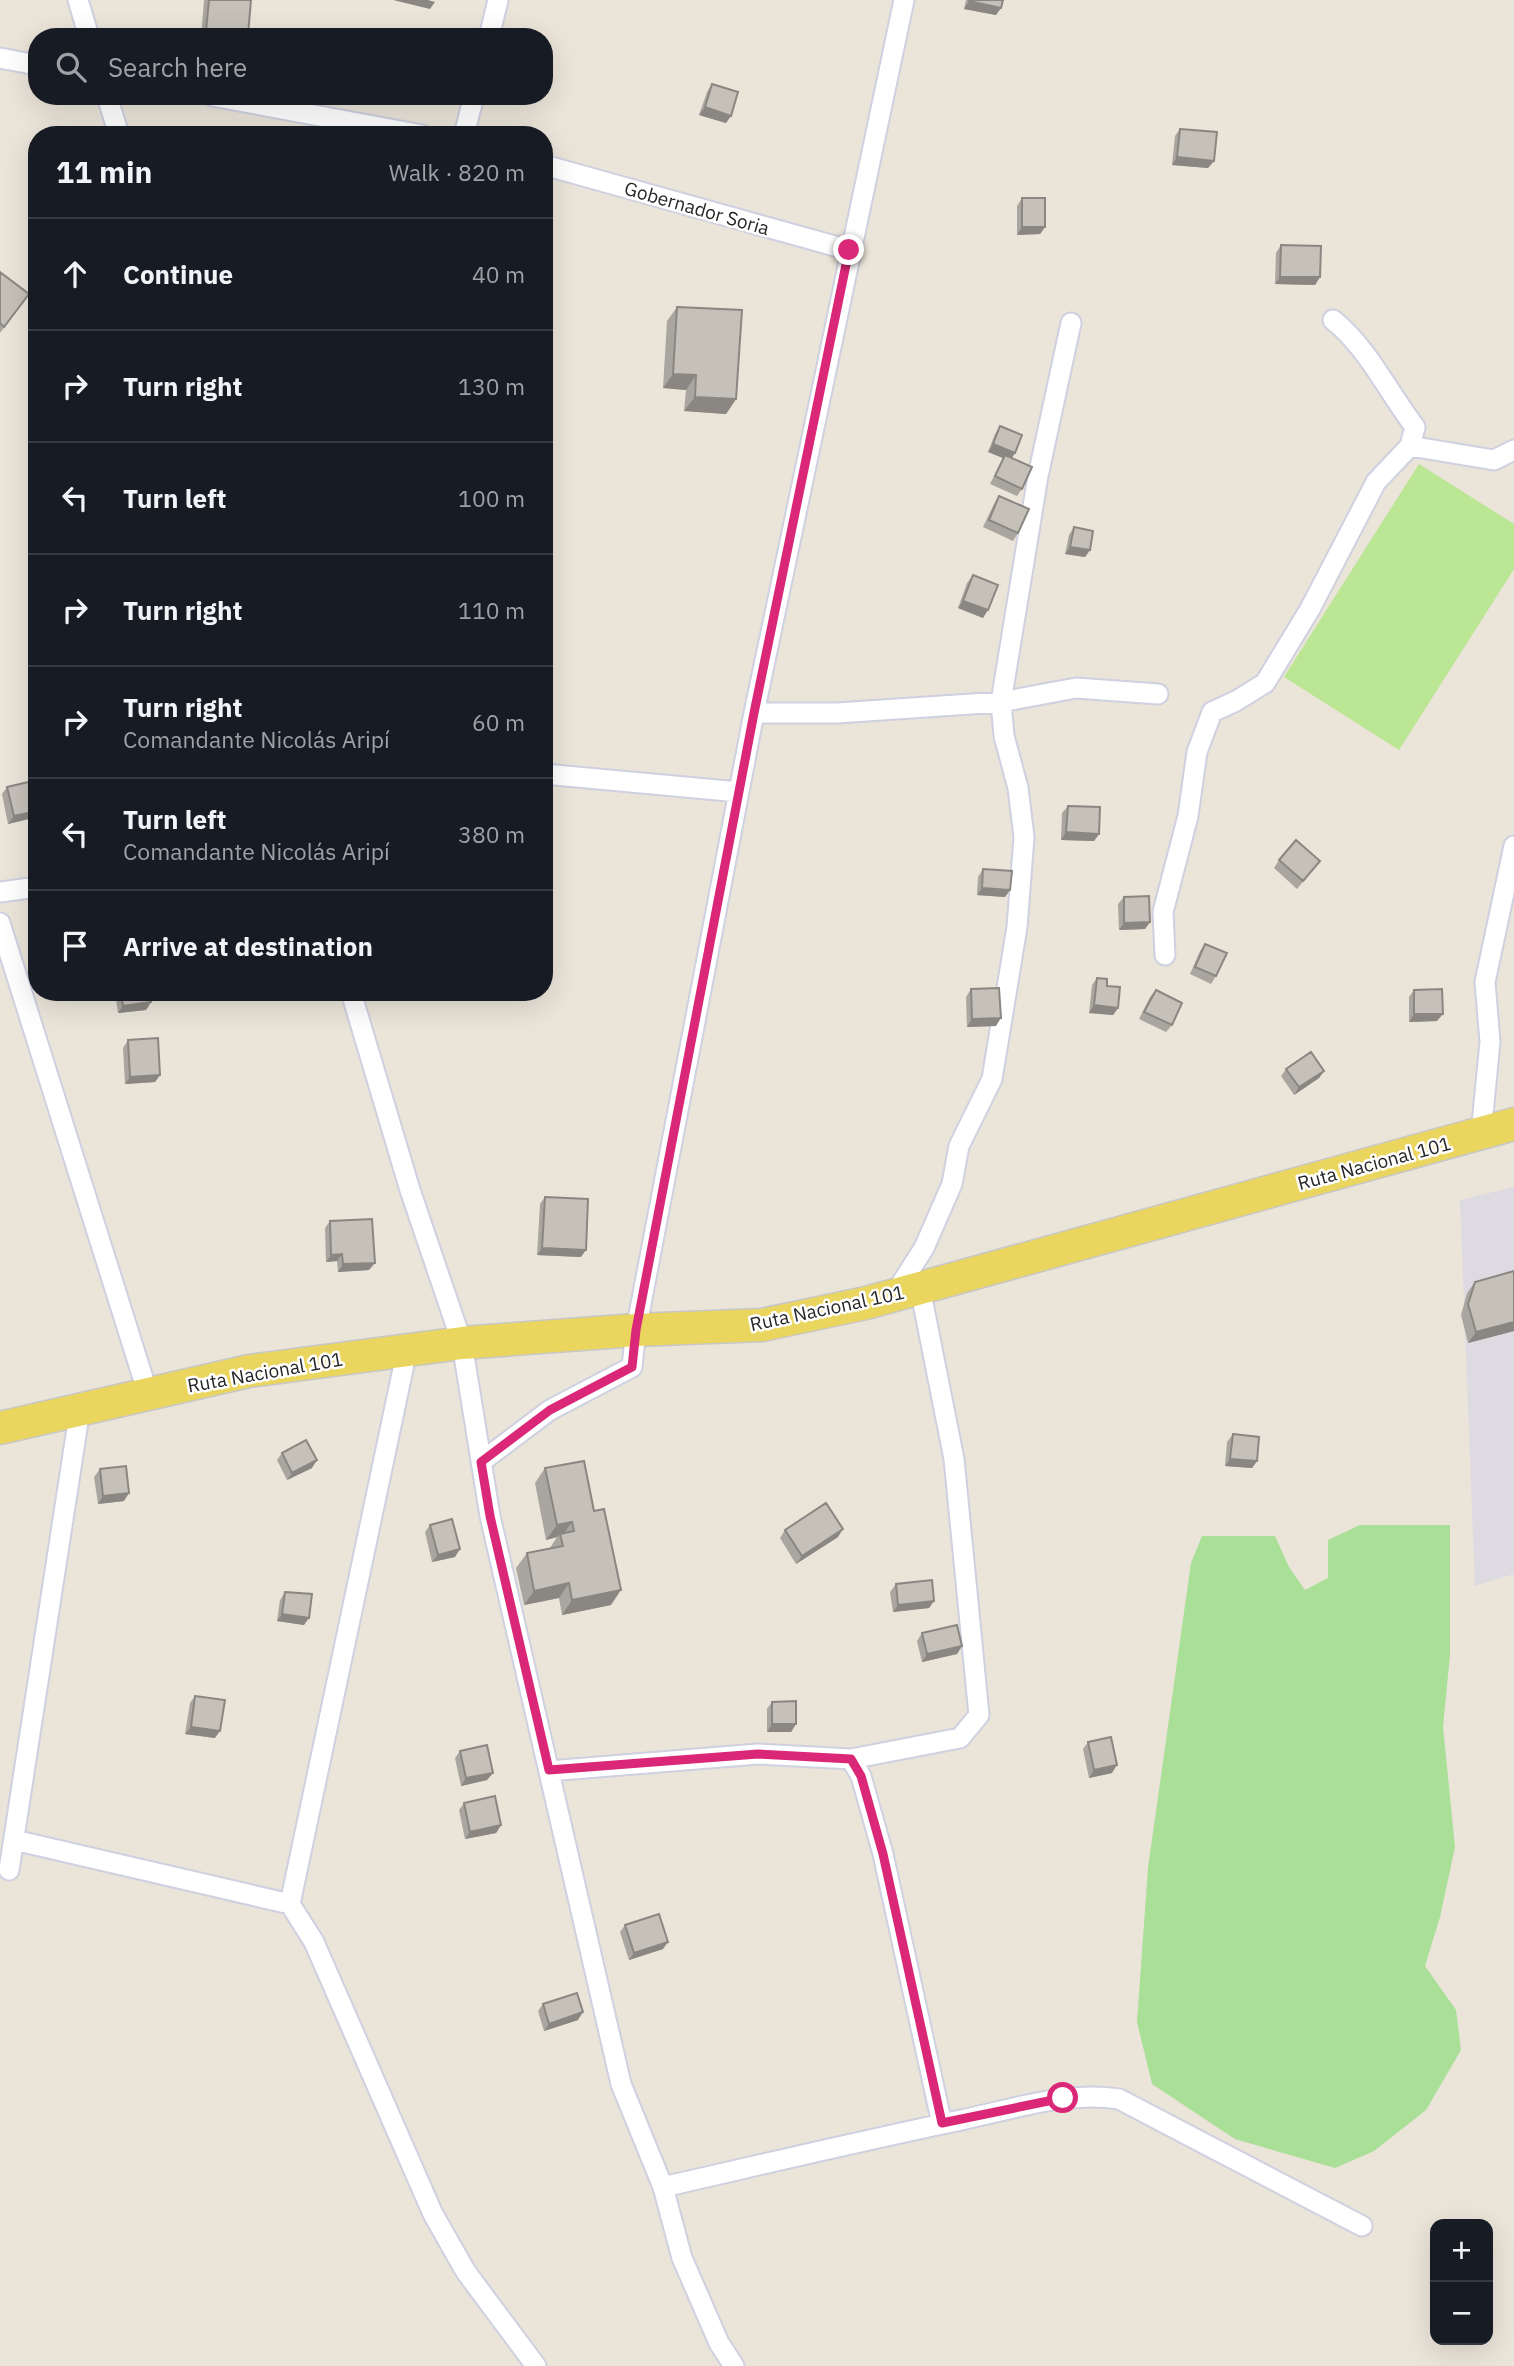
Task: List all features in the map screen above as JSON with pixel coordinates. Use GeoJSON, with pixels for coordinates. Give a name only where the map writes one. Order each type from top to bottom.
{"type":"FeatureCollection","features":[{"type":"Feature","properties":{"kind":"main road","name":"Ruta Nacional 101"},"geometry":{"type":"LineString","coordinates":[[0,1428],[249,1371],[462,1343],[636,1330],[762,1325],[907,1292],[1514,1124]]}},
{"type":"Feature","properties":{"kind":"street"},"geometry":{"type":"LineString","coordinates":[[78,0],[86,28]]}},
{"type":"Feature","properties":{"kind":"street"},"geometry":{"type":"LineString","coordinates":[[491,28],[498,0]]}},
{"type":"Feature","properties":{"kind":"street"},"geometry":{"type":"LineString","coordinates":[[481,1462],[550,1410],[632,1367],[636,1330],[754,713],[849,250],[904,0]]}},
{"type":"Feature","properties":{"kind":"street"},"geometry":{"type":"LineString","coordinates":[[0,58],[28,63]]}},
{"type":"Feature","properties":{"kind":"street"},"geometry":{"type":"LineString","coordinates":[[110,105],[116,126]]}},
{"type":"Feature","properties":{"kind":"street"},"geometry":{"type":"LineString","coordinates":[[260,105],[374,126]]}},
{"type":"Feature","properties":{"kind":"street"},"geometry":{"type":"LineString","coordinates":[[466,126],[472,105]]}},
{"type":"Feature","properties":{"kind":"street","name":"Gobernador Soria"},"geometry":{"type":"LineString","coordinates":[[553,168],[849,250]]}},
{"type":"Feature","properties":{"kind":"street"},"geometry":{"type":"LineString","coordinates":[[1165,955],[1163,912],[1188,816],[1197,752],[1212,712],[1265,683],[1310,609],[1376,482],[1410,446],[1415,427],[1363,352],[1333,320]]}},
{"type":"Feature","properties":{"kind":"street"},"geometry":{"type":"LineString","coordinates":[[549,1770],[758,1754],[851,1759],[960,1738],[979,1715],[954,1459],[907,1292],[952,1184],[959,1146],[992,1079],[1017,927],[1024,836],[1018,788],[1004,736],[1001,702],[1038,476],[1071,323]]}},
{"type":"Feature","properties":{"kind":"street"},"geometry":{"type":"LineString","coordinates":[[1410,446],[1494,460],[1514,450]]}},
{"type":"Feature","properties":{"kind":"street"},"geometry":{"type":"LineString","coordinates":[[754,713],[837,713],[1001,702],[1076,688],[1158,694]]}},
{"type":"Feature","properties":{"kind":"street"},"geometry":{"type":"LineString","coordinates":[[553,775],[739,792]]}},
{"type":"Feature","properties":{"kind":"street"},"geometry":{"type":"LineString","coordinates":[[1481,1134],[1490,1042],[1485,982],[1514,846]]}},
{"type":"Feature","properties":{"kind":"street"},"geometry":{"type":"LineString","coordinates":[[0,892],[28,888]]}},
{"type":"Feature","properties":{"kind":"street"},"geometry":{"type":"LineString","coordinates":[[0,923],[148,1394]]}},
{"type":"Feature","properties":{"kind":"street"},"geometry":{"type":"LineString","coordinates":[[354,1001],[410,1190],[462,1343],[490,1516],[621,2084],[663,2187],[682,2258],[719,2343],[734,2366]]}},
{"type":"Feature","properties":{"kind":"street"},"geometry":{"type":"LineString","coordinates":[[407,1350],[290,1904],[314,1942],[433,2214],[466,2272],[536,2366]]}},
{"type":"Feature","properties":{"kind":"street"},"geometry":{"type":"LineString","coordinates":[[9,1870],[80,1409]]}},
{"type":"Feature","properties":{"kind":"street"},"geometry":{"type":"LineString","coordinates":[[851,1759],[861,1776],[883,1854],[942,2123]]}},
{"type":"Feature","properties":{"kind":"street"},"geometry":{"type":"LineString","coordinates":[[14,1840],[290,1904]]}},
{"type":"Feature","properties":{"kind":"street"},"geometry":{"type":"LineString","coordinates":[[663,2187],[942,2123],[1063,2098],[1097,2095],[1119,2099],[1362,2226]]}},
{"type":"Feature","properties":{"kind":"shaded area"},"geometry":{"type":"Polygon","coordinates":[[[1514,1187],[1514,1574],[1475,1586],[1460,1200],[1514,1187]]]}},
{"type":"Feature","properties":{"kind":"green space"},"geometry":{"type":"Polygon","coordinates":[[[1419,464],[1514,524],[1514,569],[1399,750],[1284,677],[1419,464]]]}},
{"type":"Feature","properties":{"kind":"green space"},"geometry":{"type":"Polygon","coordinates":[[[1360,1525],[1450,1525],[1450,1655],[1443,1727],[1455,1847],[1440,1917],[1425,1966],[1456,2010],[1461,2050],[1426,2110],[1374,2151],[1335,2168],[1235,2139],[1152,2084],[1137,2022],[1148,1868],[1191,1563],[1202,1536],[1275,1536],[1289,1567],[1305,1590],[1328,1578],[1328,1540],[1360,1525]]]}},
{"type":"Feature","properties":{"kind":"building"},"geometry":{"type":"Polygon","coordinates":[[[209,0],[251,0],[249,28],[206,28],[209,0]]]}},
{"type":"Feature","properties":{"kind":"building"},"geometry":{"type":"Polygon","coordinates":[[[969,0],[1003,0],[1001,8],[969,0]]]}},
{"type":"Feature","properties":{"kind":"building"},"geometry":{"type":"Polygon","coordinates":[[[712,84],[738,92],[731,116],[705,107],[712,84]]]}},
{"type":"Feature","properties":{"kind":"building"},"geometry":{"type":"Polygon","coordinates":[[[1180,129],[1217,132],[1214,161],[1177,157],[1180,129]]]}},
{"type":"Feature","properties":{"kind":"building"},"geometry":{"type":"Polygon","coordinates":[[[1022,198],[1045,198],[1045,227],[1022,227],[1022,198]]]}},
{"type":"Feature","properties":{"kind":"building"},"geometry":{"type":"Polygon","coordinates":[[[1281,245],[1321,246],[1320,277],[1280,277],[1281,245]]]}},
{"type":"Feature","properties":{"kind":"building"},"geometry":{"type":"Polygon","coordinates":[[[0,272],[28,295],[4,327],[0,323],[0,272]]]}},
{"type":"Feature","properties":{"kind":"building"},"geometry":{"type":"Polygon","coordinates":[[[677,307],[742,310],[736,399],[695,397],[696,375],[673,374],[677,307]]]}},
{"type":"Feature","properties":{"kind":"building"},"geometry":{"type":"Polygon","coordinates":[[[1000,426],[1022,435],[1015,453],[993,444],[1000,426]]]}},
{"type":"Feature","properties":{"kind":"building"},"geometry":{"type":"Polygon","coordinates":[[[1005,455],[1032,467],[1022,489],[995,476],[1005,455]]]}},
{"type":"Feature","properties":{"kind":"building"},"geometry":{"type":"Polygon","coordinates":[[[999,496],[1029,509],[1018,533],[989,520],[999,496]]]}},
{"type":"Feature","properties":{"kind":"building"},"geometry":{"type":"Polygon","coordinates":[[[1074,527],[1093,531],[1090,550],[1070,547],[1074,527]]]}},
{"type":"Feature","properties":{"kind":"building"},"geometry":{"type":"Polygon","coordinates":[[[973,575],[998,585],[988,610],[963,601],[973,575]]]}},
{"type":"Feature","properties":{"kind":"building"},"geometry":{"type":"Polygon","coordinates":[[[28,782],[28,813],[14,816],[7,787],[28,782]]]}},
{"type":"Feature","properties":{"kind":"building"},"geometry":{"type":"Polygon","coordinates":[[[1068,806],[1100,807],[1099,834],[1066,832],[1068,806]]]}},
{"type":"Feature","properties":{"kind":"building"},"geometry":{"type":"Polygon","coordinates":[[[1296,840],[1320,861],[1303,881],[1279,860],[1296,840]]]}},
{"type":"Feature","properties":{"kind":"building"},"geometry":{"type":"Polygon","coordinates":[[[983,869],[1012,871],[1010,890],[982,888],[983,869]]]}},
{"type":"Feature","properties":{"kind":"building"},"geometry":{"type":"Polygon","coordinates":[[[1149,896],[1150,922],[1124,923],[1124,897],[1149,896]]]}},
{"type":"Feature","properties":{"kind":"building"},"geometry":{"type":"Polygon","coordinates":[[[1205,944],[1227,953],[1216,976],[1195,967],[1205,944]]]}},
{"type":"Feature","properties":{"kind":"building"},"geometry":{"type":"Polygon","coordinates":[[[1097,978],[1107,979],[1107,986],[1120,987],[1118,1008],[1094,1005],[1097,978]]]}},
{"type":"Feature","properties":{"kind":"building"},"geometry":{"type":"Polygon","coordinates":[[[999,988],[1001,1018],[972,1019],[971,989],[999,988]]]}},
{"type":"Feature","properties":{"kind":"building"},"geometry":{"type":"Polygon","coordinates":[[[1442,989],[1443,1014],[1414,1014],[1414,990],[1442,989]]]}},
{"type":"Feature","properties":{"kind":"building"},"geometry":{"type":"Polygon","coordinates":[[[1156,990],[1182,1003],[1172,1025],[1144,1012],[1156,990]]]}},
{"type":"Feature","properties":{"kind":"building"},"geometry":{"type":"Polygon","coordinates":[[[122,1001],[151,1001],[151,1002],[123,1006],[122,1001]]]}},
{"type":"Feature","properties":{"kind":"building"},"geometry":{"type":"Polygon","coordinates":[[[158,1038],[160,1075],[130,1077],[128,1040],[158,1038]]]}},
{"type":"Feature","properties":{"kind":"building"},"geometry":{"type":"Polygon","coordinates":[[[1311,1052],[1324,1071],[1299,1087],[1286,1069],[1311,1052]]]}},
{"type":"Feature","properties":{"kind":"building"},"geometry":{"type":"Polygon","coordinates":[[[545,1197],[588,1199],[586,1250],[542,1248],[545,1197]]]}},
{"type":"Feature","properties":{"kind":"building"},"geometry":{"type":"Polygon","coordinates":[[[372,1219],[375,1263],[343,1264],[342,1254],[331,1255],[330,1221],[372,1219]]]}},
{"type":"Feature","properties":{"kind":"building"},"geometry":{"type":"Polygon","coordinates":[[[1514,1271],[1514,1322],[1476,1332],[1468,1304],[1475,1282],[1514,1271]]]}},
{"type":"Feature","properties":{"kind":"building"},"geometry":{"type":"Polygon","coordinates":[[[1233,1434],[1259,1437],[1257,1461],[1230,1459],[1233,1434]]]}},
{"type":"Feature","properties":{"kind":"building"},"geometry":{"type":"Polygon","coordinates":[[[306,1440],[317,1460],[292,1473],[282,1453],[306,1440]]]}},
{"type":"Feature","properties":{"kind":"building"},"geometry":{"type":"Polygon","coordinates":[[[584,1461],[594,1511],[604,1509],[621,1590],[572,1600],[569,1583],[534,1591],[527,1553],[563,1546],[560,1534],[574,1531],[572,1522],[557,1525],[545,1468],[584,1461]]]}},
{"type":"Feature","properties":{"kind":"building"},"geometry":{"type":"Polygon","coordinates":[[[126,1466],[129,1493],[103,1496],[100,1469],[126,1466]]]}},
{"type":"Feature","properties":{"kind":"building"},"geometry":{"type":"Polygon","coordinates":[[[826,1503],[843,1529],[802,1556],[785,1530],[826,1503]]]}},
{"type":"Feature","properties":{"kind":"building"},"geometry":{"type":"Polygon","coordinates":[[[452,1519],[460,1549],[438,1555],[430,1525],[452,1519]]]}},
{"type":"Feature","properties":{"kind":"building"},"geometry":{"type":"Polygon","coordinates":[[[932,1580],[934,1601],[898,1605],[896,1584],[932,1580]]]}},
{"type":"Feature","properties":{"kind":"building"},"geometry":{"type":"Polygon","coordinates":[[[285,1592],[312,1594],[309,1618],[282,1614],[285,1592]]]}},
{"type":"Feature","properties":{"kind":"building"},"geometry":{"type":"Polygon","coordinates":[[[957,1625],[962,1646],[927,1654],[922,1633],[957,1625]]]}},
{"type":"Feature","properties":{"kind":"building"},"geometry":{"type":"Polygon","coordinates":[[[195,1696],[225,1700],[220,1731],[191,1727],[195,1696]]]}},
{"type":"Feature","properties":{"kind":"building"},"geometry":{"type":"Polygon","coordinates":[[[796,1701],[796,1724],[772,1724],[772,1702],[796,1701]]]}},
{"type":"Feature","properties":{"kind":"building"},"geometry":{"type":"Polygon","coordinates":[[[1111,1737],[1117,1765],[1094,1770],[1088,1742],[1111,1737]]]}},
{"type":"Feature","properties":{"kind":"building"},"geometry":{"type":"Polygon","coordinates":[[[487,1745],[493,1773],[466,1778],[460,1751],[487,1745]]]}},
{"type":"Feature","properties":{"kind":"building"},"geometry":{"type":"Polygon","coordinates":[[[495,1796],[501,1825],[470,1832],[464,1803],[495,1796]]]}},
{"type":"Feature","properties":{"kind":"building"},"geometry":{"type":"Polygon","coordinates":[[[659,1914],[668,1942],[634,1953],[625,1925],[659,1914]]]}},
{"type":"Feature","properties":{"kind":"building"},"geometry":{"type":"Polygon","coordinates":[[[577,1993],[583,2012],[549,2024],[543,2004],[577,1993]]]}},
{"type":"Feature","properties":{"kind":"route"},"geometry":{"type":"LineString","coordinates":[[849,250],[754,713],[636,1330],[632,1367],[550,1410],[481,1462],[490,1516],[549,1770],[758,1754],[851,1759],[861,1776],[883,1854],[942,2123],[1063,2098]]}}]}
